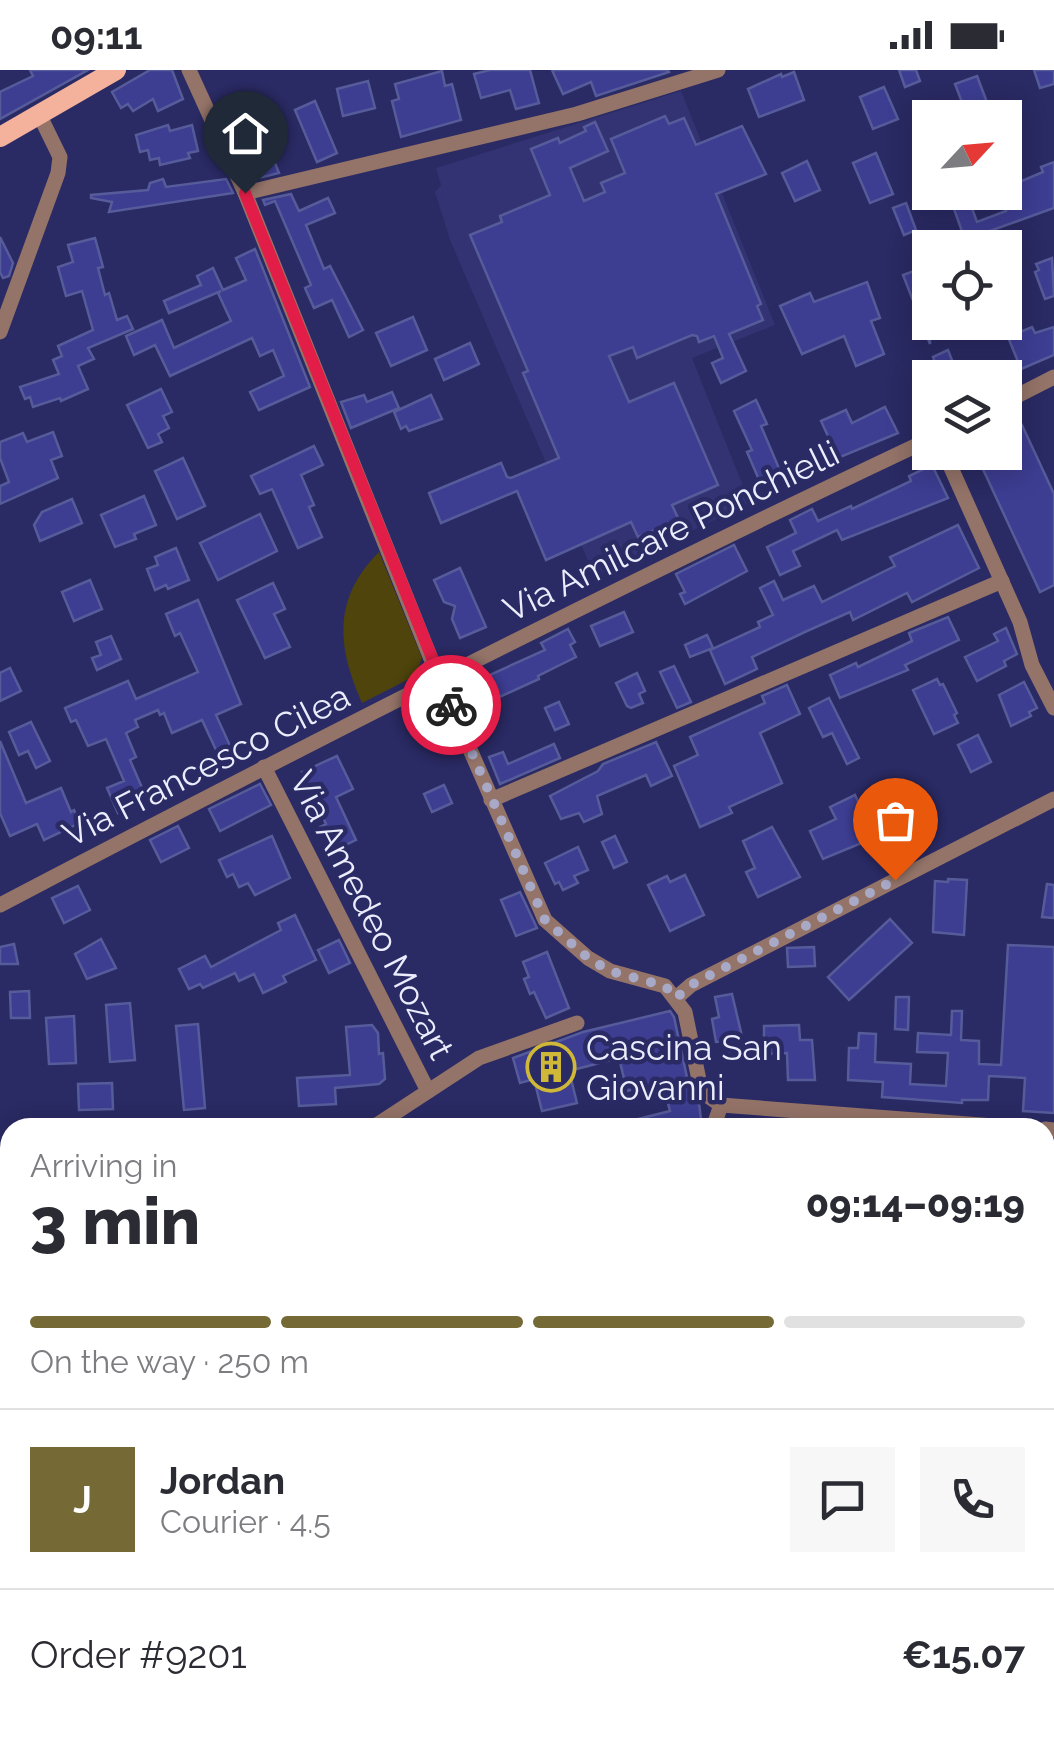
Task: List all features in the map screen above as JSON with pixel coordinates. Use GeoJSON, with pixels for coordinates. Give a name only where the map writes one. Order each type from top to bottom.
{"type":"FeatureCollection","features":[{"type":"Feature","properties":{"kind":"main road"},"geometry":{"type":"LineString","coordinates":[[0,138],[40,116],[86,80],[116,70]]}},
{"type":"Feature","properties":{"kind":"street"},"geometry":{"type":"LineString","coordinates":[[190,70],[245,193],[439,679],[545,920],[588,958],[610,971],[665,986],[685,1012],[700,1080],[708,1096],[721,1105],[890,1118]]}},
{"type":"Feature","properties":{"kind":"street"},"geometry":{"type":"LineString","coordinates":[[245,193],[577,114],[718,70]]}},
{"type":"Feature","properties":{"kind":"street"},"geometry":{"type":"LineString","coordinates":[[0,332],[58,173],[60,156],[40,116]]}},
{"type":"Feature","properties":{"kind":"street"},"geometry":{"type":"LineString","coordinates":[[1022,393],[1054,377]]}},
{"type":"Feature","properties":{"kind":"street","name":"Via Amilcare Ponchielli"},"geometry":{"type":"LineString","coordinates":[[439,679],[711,542],[912,447]]}},
{"type":"Feature","properties":{"kind":"street"},"geometry":{"type":"LineString","coordinates":[[952,470],[1020,622],[1032,665],[1054,708]]}},
{"type":"Feature","properties":{"kind":"street"},"geometry":{"type":"LineString","coordinates":[[491,800],[1002,581]]}},
{"type":"Feature","properties":{"kind":"street","name":"Via Francesco Cilea"},"geometry":{"type":"LineString","coordinates":[[0,905],[439,679]]}},
{"type":"Feature","properties":{"kind":"street","name":"Via Amedeo Mozart"},"geometry":{"type":"LineString","coordinates":[[264,767],[427,1089]]}},
{"type":"Feature","properties":{"kind":"street"},"geometry":{"type":"LineString","coordinates":[[676,998],[691,985],[1054,799]]}},
{"type":"Feature","properties":{"kind":"street"},"geometry":{"type":"LineString","coordinates":[[386,1118],[479,1058],[578,1022]]}},
{"type":"Feature","properties":{"kind":"street"},"geometry":{"type":"LineString","coordinates":[[716,1118],[721,1105]]}},
{"type":"Feature","properties":{"kind":"shaded area"},"geometry":{"type":"Polygon","coordinates":[[[681,91],[775,325],[692,358],[750,503],[595,577],[450,240],[435,192],[441,185],[436,168],[681,91]]]}},
{"type":"Feature","properties":{"kind":"shaded area"},"geometry":{"type":"Polygon","coordinates":[[[379,552],[422,658],[415,676],[362,703],[344,643],[346,606],[364,570],[379,552]]]}},
{"type":"Feature","properties":{"kind":"building"},"geometry":{"type":"Polygon","coordinates":[[[30,70],[88,70],[0,119],[0,92],[33,76],[30,70]]]}},
{"type":"Feature","properties":{"kind":"building"},"geometry":{"type":"Polygon","coordinates":[[[150,70],[172,70],[183,99],[158,111],[153,99],[133,111],[128,104],[121,108],[112,92],[150,70]]]}},
{"type":"Feature","properties":{"kind":"building"},"geometry":{"type":"Polygon","coordinates":[[[530,70],[539,103],[516,109],[510,90],[481,98],[474,74],[530,70]]]}},
{"type":"Feature","properties":{"kind":"building"},"geometry":{"type":"Polygon","coordinates":[[[552,70],[669,72],[596,96],[591,82],[563,94],[552,70]]]}},
{"type":"Feature","properties":{"kind":"building"},"geometry":{"type":"Polygon","coordinates":[[[899,70],[916,70],[920,81],[905,87],[899,70]]]}},
{"type":"Feature","properties":{"kind":"building"},"geometry":{"type":"Polygon","coordinates":[[[1034,70],[1054,70],[1054,84],[1040,88],[1034,70]]]}},
{"type":"Feature","properties":{"kind":"building"},"geometry":{"type":"Polygon","coordinates":[[[442,71],[445,86],[452,84],[461,120],[401,137],[392,101],[399,99],[395,84],[442,71]]]}},
{"type":"Feature","properties":{"kind":"building"},"geometry":{"type":"Polygon","coordinates":[[[794,72],[804,100],[759,117],[748,89],[794,72]]]}},
{"type":"Feature","properties":{"kind":"building"},"geometry":{"type":"Polygon","coordinates":[[[977,76],[986,100],[961,100],[955,84],[977,76]]]}},
{"type":"Feature","properties":{"kind":"building"},"geometry":{"type":"Polygon","coordinates":[[[368,81],[375,108],[343,116],[337,89],[368,81]]]}},
{"type":"Feature","properties":{"kind":"building"},"geometry":{"type":"Polygon","coordinates":[[[884,87],[898,119],[873,129],[860,97],[884,87]]]}},
{"type":"Feature","properties":{"kind":"building"},"geometry":{"type":"Polygon","coordinates":[[[247,95],[279,173],[251,180],[245,166],[251,164],[224,102],[247,95]]]}},
{"type":"Feature","properties":{"kind":"building"},"geometry":{"type":"Polygon","coordinates":[[[315,101],[337,153],[317,162],[295,110],[315,101]]]}},
{"type":"Feature","properties":{"kind":"building"},"geometry":{"type":"Polygon","coordinates":[[[665,116],[669,124],[684,118],[696,145],[742,126],[766,174],[716,194],[761,304],[757,306],[763,320],[729,334],[746,371],[721,383],[712,363],[723,358],[714,336],[699,342],[692,335],[637,358],[633,347],[609,356],[629,402],[674,383],[718,485],[672,505],[679,520],[638,537],[631,522],[546,560],[517,491],[441,523],[429,493],[501,463],[511,478],[559,458],[523,373],[528,371],[470,235],[502,222],[500,216],[550,195],[531,149],[558,138],[560,143],[586,131],[584,127],[595,122],[608,151],[570,168],[584,201],[605,192],[601,183],[625,173],[611,139],[665,116]]]}},
{"type":"Feature","properties":{"kind":"building"},"geometry":{"type":"Polygon","coordinates":[[[168,125],[170,131],[192,125],[198,151],[188,153],[190,158],[160,165],[159,158],[150,160],[148,150],[140,152],[136,135],[168,125]]]}},
{"type":"Feature","properties":{"kind":"building"},"geometry":{"type":"Polygon","coordinates":[[[876,153],[893,194],[870,203],[853,163],[876,153]]]}},
{"type":"Feature","properties":{"kind":"building"},"geometry":{"type":"Polygon","coordinates":[[[807,161],[820,190],[795,201],[782,173],[807,161]]]}},
{"type":"Feature","properties":{"kind":"building"},"geometry":{"type":"Polygon","coordinates":[[[1054,162],[1054,208],[993,230],[961,230],[954,210],[973,210],[977,222],[1006,211],[1022,210],[1022,181],[1043,172],[1041,167],[1054,162]]]}},
{"type":"Feature","properties":{"kind":"building"},"geometry":{"type":"Polygon","coordinates":[[[163,179],[166,187],[226,179],[233,193],[109,212],[112,202],[91,198],[148,190],[150,183],[163,179]]]}},
{"type":"Feature","properties":{"kind":"building"},"geometry":{"type":"Polygon","coordinates":[[[291,194],[299,211],[328,198],[335,213],[306,225],[324,269],[330,266],[363,330],[349,337],[332,300],[314,308],[305,288],[311,285],[275,201],[265,205],[263,200],[291,194]]]}},
{"type":"Feature","properties":{"kind":"building"},"geometry":{"type":"Polygon","coordinates":[[[906,203],[916,230],[904,235],[893,208],[906,203]]]}},
{"type":"Feature","properties":{"kind":"building"},"geometry":{"type":"Polygon","coordinates":[[[0,237],[13,263],[9,276],[3,278],[0,272],[0,237]]]}},
{"type":"Feature","properties":{"kind":"building"},"geometry":{"type":"Polygon","coordinates":[[[95,238],[105,295],[109,293],[117,320],[127,316],[133,329],[88,348],[94,359],[78,366],[88,389],[61,401],[60,398],[33,407],[20,387],[59,374],[53,360],[62,356],[58,346],[93,330],[82,291],[66,296],[58,267],[73,262],[68,245],[95,238]]]}},
{"type":"Feature","properties":{"kind":"building"},"geometry":{"type":"Polygon","coordinates":[[[255,249],[310,387],[259,410],[250,392],[284,376],[273,350],[260,356],[252,338],[170,376],[155,345],[134,355],[126,336],[162,320],[174,348],[231,321],[218,293],[221,291],[169,313],[164,301],[201,285],[197,276],[213,268],[223,290],[246,280],[236,258],[255,249]]]}},
{"type":"Feature","properties":{"kind":"building"},"geometry":{"type":"Polygon","coordinates":[[[1052,258],[1054,296],[1045,299],[1036,264],[1052,258]]]}},
{"type":"Feature","properties":{"kind":"building"},"geometry":{"type":"Polygon","coordinates":[[[912,272],[912,298],[903,275],[912,272]]]}},
{"type":"Feature","properties":{"kind":"building"},"geometry":{"type":"Polygon","coordinates":[[[867,282],[880,318],[871,321],[884,354],[856,366],[844,336],[802,354],[780,306],[810,293],[814,302],[867,282]]]}},
{"type":"Feature","properties":{"kind":"building"},"geometry":{"type":"Polygon","coordinates":[[[413,317],[427,350],[391,366],[376,333],[413,317]]]}},
{"type":"Feature","properties":{"kind":"building"},"geometry":{"type":"Polygon","coordinates":[[[1032,327],[1035,333],[1054,327],[1054,355],[1022,369],[1022,360],[1017,360],[1009,340],[1022,340],[1022,331],[1032,327]]]}},
{"type":"Feature","properties":{"kind":"building"},"geometry":{"type":"Polygon","coordinates":[[[470,343],[479,364],[444,380],[435,359],[470,343]]]}},
{"type":"Feature","properties":{"kind":"building"},"geometry":{"type":"Polygon","coordinates":[[[948,350],[952,360],[934,360],[933,357],[948,350]]]}},
{"type":"Feature","properties":{"kind":"building"},"geometry":{"type":"Polygon","coordinates":[[[161,389],[172,412],[163,416],[169,428],[158,434],[162,442],[148,448],[127,405],[161,389]]]}},
{"type":"Feature","properties":{"kind":"building"},"geometry":{"type":"Polygon","coordinates":[[[392,392],[399,408],[351,428],[341,402],[364,395],[367,402],[392,392]]]}},
{"type":"Feature","properties":{"kind":"building"},"geometry":{"type":"Polygon","coordinates":[[[431,395],[442,419],[409,431],[406,426],[401,429],[394,412],[431,395]]]}},
{"type":"Feature","properties":{"kind":"building"},"geometry":{"type":"Polygon","coordinates":[[[756,400],[767,424],[761,426],[781,473],[760,482],[747,452],[752,450],[734,411],[756,400]]]}},
{"type":"Feature","properties":{"kind":"building"},"geometry":{"type":"Polygon","coordinates":[[[885,407],[898,433],[838,458],[821,421],[846,410],[852,423],[885,407]]]}},
{"type":"Feature","properties":{"kind":"building"},"geometry":{"type":"Polygon","coordinates":[[[1022,425],[1054,494],[1054,585],[1040,592],[983,470],[1022,470],[1022,425]]]}},
{"type":"Feature","properties":{"kind":"building"},"geometry":{"type":"Polygon","coordinates":[[[53,432],[62,456],[51,460],[58,478],[0,504],[0,486],[9,482],[0,458],[0,442],[23,433],[27,442],[53,432]]]}},
{"type":"Feature","properties":{"kind":"building"},"geometry":{"type":"Polygon","coordinates":[[[314,446],[323,465],[301,475],[322,537],[298,548],[272,489],[260,494],[251,476],[314,446]]]}},
{"type":"Feature","properties":{"kind":"building"},"geometry":{"type":"Polygon","coordinates":[[[183,458],[205,506],[177,519],[155,471],[183,458]]]}},
{"type":"Feature","properties":{"kind":"building"},"geometry":{"type":"Polygon","coordinates":[[[934,470],[948,498],[842,540],[837,530],[793,551],[800,566],[780,575],[767,547],[796,533],[790,520],[812,509],[818,521],[851,506],[852,509],[911,481],[909,476],[934,470]]]}},
{"type":"Feature","properties":{"kind":"building"},"geometry":{"type":"Polygon","coordinates":[[[144,496],[156,525],[115,547],[101,515],[144,496]]]}},
{"type":"Feature","properties":{"kind":"building"},"geometry":{"type":"Polygon","coordinates":[[[72,499],[82,523],[40,541],[34,525],[42,512],[72,499]]]}},
{"type":"Feature","properties":{"kind":"building"},"geometry":{"type":"Polygon","coordinates":[[[260,514],[277,551],[218,580],[200,543],[260,514]]]}},
{"type":"Feature","properties":{"kind":"building"},"geometry":{"type":"Polygon","coordinates":[[[958,525],[979,568],[912,602],[907,593],[853,620],[850,612],[807,631],[752,657],[757,669],[725,684],[710,650],[760,627],[758,622],[773,615],[760,588],[774,581],[783,600],[814,586],[822,602],[895,566],[890,557],[958,525]]]}},
{"type":"Feature","properties":{"kind":"building"},"geometry":{"type":"Polygon","coordinates":[[[734,545],[747,571],[685,604],[680,594],[685,592],[676,574],[734,545]]]}},
{"type":"Feature","properties":{"kind":"building"},"geometry":{"type":"Polygon","coordinates":[[[176,548],[189,580],[155,590],[147,569],[158,565],[155,557],[176,548]]]}},
{"type":"Feature","properties":{"kind":"building"},"geometry":{"type":"Polygon","coordinates":[[[460,568],[486,627],[460,638],[452,619],[455,606],[444,602],[434,580],[460,568]]]}},
{"type":"Feature","properties":{"kind":"building"},"geometry":{"type":"Polygon","coordinates":[[[90,580],[102,609],[74,621],[62,592],[90,580]]]}},
{"type":"Feature","properties":{"kind":"building"},"geometry":{"type":"Polygon","coordinates":[[[273,583],[285,609],[274,614],[290,647],[265,658],[237,600],[273,583]]]}},
{"type":"Feature","properties":{"kind":"building"},"geometry":{"type":"Polygon","coordinates":[[[198,600],[241,704],[216,715],[236,759],[223,765],[202,720],[172,733],[164,713],[160,715],[158,710],[135,720],[138,727],[126,733],[136,757],[130,760],[143,790],[135,794],[139,804],[118,813],[107,788],[124,781],[106,739],[88,746],[76,720],[71,722],[65,708],[128,681],[136,699],[198,672],[180,633],[175,636],[166,614],[198,600]]]}},
{"type":"Feature","properties":{"kind":"building"},"geometry":{"type":"Polygon","coordinates":[[[624,612],[633,632],[600,646],[591,626],[624,612]]]}},
{"type":"Feature","properties":{"kind":"building"},"geometry":{"type":"Polygon","coordinates":[[[948,617],[959,640],[905,665],[908,670],[840,698],[830,675],[856,663],[858,667],[912,641],[909,633],[948,617]]]}},
{"type":"Feature","properties":{"kind":"building"},"geometry":{"type":"Polygon","coordinates":[[[1006,628],[1017,654],[1004,661],[1006,666],[977,681],[965,657],[998,641],[994,634],[1006,628]]]}},
{"type":"Feature","properties":{"kind":"building"},"geometry":{"type":"Polygon","coordinates":[[[568,629],[575,642],[570,645],[576,657],[493,700],[483,678],[545,650],[541,643],[568,629]]]}},
{"type":"Feature","properties":{"kind":"building"},"geometry":{"type":"Polygon","coordinates":[[[707,635],[713,648],[690,657],[685,645],[707,635]]]}},
{"type":"Feature","properties":{"kind":"building"},"geometry":{"type":"Polygon","coordinates":[[[111,636],[121,659],[97,670],[92,658],[101,655],[96,642],[111,636]]]}},
{"type":"Feature","properties":{"kind":"building"},"geometry":{"type":"Polygon","coordinates":[[[674,666],[691,702],[677,708],[660,672],[674,666]]]}},
{"type":"Feature","properties":{"kind":"building"},"geometry":{"type":"Polygon","coordinates":[[[10,668],[21,691],[0,701],[0,673],[10,668]]]}},
{"type":"Feature","properties":{"kind":"building"},"geometry":{"type":"Polygon","coordinates":[[[637,673],[645,691],[639,694],[643,703],[631,708],[616,683],[637,673]]]}},
{"type":"Feature","properties":{"kind":"building"},"geometry":{"type":"Polygon","coordinates":[[[937,679],[957,713],[954,715],[958,723],[934,734],[913,690],[937,679]]]}},
{"type":"Feature","properties":{"kind":"building"},"geometry":{"type":"Polygon","coordinates":[[[1024,682],[1037,708],[1029,712],[1031,716],[1011,726],[999,695],[1024,682]]]}},
{"type":"Feature","properties":{"kind":"building"},"geometry":{"type":"Polygon","coordinates":[[[787,685],[800,714],[760,733],[782,783],[729,807],[732,813],[700,827],[674,766],[698,755],[690,737],[765,703],[762,696],[787,685]]]}},
{"type":"Feature","properties":{"kind":"building"},"geometry":{"type":"Polygon","coordinates":[[[829,698],[859,758],[847,764],[832,733],[823,737],[809,708],[829,698]]]}},
{"type":"Feature","properties":{"kind":"building"},"geometry":{"type":"Polygon","coordinates":[[[559,702],[569,724],[555,730],[545,708],[559,702]]]}},
{"type":"Feature","properties":{"kind":"building"},"geometry":{"type":"Polygon","coordinates":[[[31,722],[50,761],[36,768],[28,751],[19,755],[9,732],[31,722]]]}},
{"type":"Feature","properties":{"kind":"building"},"geometry":{"type":"Polygon","coordinates":[[[978,735],[991,762],[971,772],[958,745],[978,735]]]}},
{"type":"Feature","properties":{"kind":"building"},"geometry":{"type":"Polygon","coordinates":[[[0,741],[26,803],[61,788],[80,823],[44,840],[37,824],[10,836],[0,813],[0,741]]]}},
{"type":"Feature","properties":{"kind":"building"},"geometry":{"type":"Polygon","coordinates":[[[656,742],[672,776],[651,786],[646,775],[597,796],[602,814],[584,822],[579,813],[561,819],[550,796],[598,771],[603,764],[656,742]]]}},
{"type":"Feature","properties":{"kind":"building"},"geometry":{"type":"Polygon","coordinates":[[[554,744],[560,758],[500,784],[489,757],[503,752],[508,764],[554,744]]]}},
{"type":"Feature","properties":{"kind":"building"},"geometry":{"type":"Polygon","coordinates":[[[337,756],[353,789],[336,797],[356,840],[331,852],[320,827],[326,824],[302,772],[337,756]]]}},
{"type":"Feature","properties":{"kind":"building"},"geometry":{"type":"Polygon","coordinates":[[[260,784],[271,805],[220,831],[209,809],[260,784]]]}},
{"type":"Feature","properties":{"kind":"building"},"geometry":{"type":"Polygon","coordinates":[[[444,785],[452,803],[432,812],[424,794],[444,785]]]}},
{"type":"Feature","properties":{"kind":"building"},"geometry":{"type":"Polygon","coordinates":[[[855,795],[876,837],[823,859],[810,831],[836,819],[830,807],[855,795]]]}},
{"type":"Feature","properties":{"kind":"building"},"geometry":{"type":"Polygon","coordinates":[[[178,826],[189,848],[161,862],[150,840],[178,826]]]}},
{"type":"Feature","properties":{"kind":"building"},"geometry":{"type":"Polygon","coordinates":[[[772,827],[800,877],[758,897],[746,872],[755,868],[743,841],[772,827]]]}},
{"type":"Feature","properties":{"kind":"building"},"geometry":{"type":"Polygon","coordinates":[[[272,836],[290,878],[255,895],[248,883],[239,887],[233,874],[227,877],[219,860],[272,836]]]}},
{"type":"Feature","properties":{"kind":"building"},"geometry":{"type":"Polygon","coordinates":[[[615,836],[627,862],[614,868],[602,842],[615,836]]]}},
{"type":"Feature","properties":{"kind":"building"},"geometry":{"type":"Polygon","coordinates":[[[578,847],[588,870],[574,876],[578,883],[563,890],[559,882],[555,884],[545,863],[578,847]]]}},
{"type":"Feature","properties":{"kind":"building"},"geometry":{"type":"Polygon","coordinates":[[[685,875],[704,915],[670,931],[648,885],[667,876],[670,882],[685,875]]]}},
{"type":"Feature","properties":{"kind":"building"},"geometry":{"type":"Polygon","coordinates":[[[967,880],[964,935],[933,932],[935,881],[967,880]]]}},
{"type":"Feature","properties":{"kind":"building"},"geometry":{"type":"Polygon","coordinates":[[[1047,884],[1054,885],[1054,918],[1042,917],[1047,884]]]}},
{"type":"Feature","properties":{"kind":"building"},"geometry":{"type":"Polygon","coordinates":[[[78,886],[90,910],[64,923],[52,898],[78,886]]]}},
{"type":"Feature","properties":{"kind":"building"},"geometry":{"type":"Polygon","coordinates":[[[520,892],[537,928],[516,936],[501,900],[520,892]]]}},
{"type":"Feature","properties":{"kind":"building"},"geometry":{"type":"Polygon","coordinates":[[[295,915],[316,960],[283,976],[286,982],[263,993],[254,974],[239,981],[235,973],[203,988],[200,984],[189,989],[179,969],[205,956],[211,967],[281,930],[278,923],[295,915]]]}},
{"type":"Feature","properties":{"kind":"building"},"geometry":{"type":"Polygon","coordinates":[[[890,919],[912,943],[849,1000],[828,977],[890,919]]]}},
{"type":"Feature","properties":{"kind":"building"},"geometry":{"type":"Polygon","coordinates":[[[101,939],[116,968],[87,979],[75,954],[101,939]]]}},
{"type":"Feature","properties":{"kind":"building"},"geometry":{"type":"Polygon","coordinates":[[[339,940],[350,963],[329,973],[318,950],[339,940]]]}},
{"type":"Feature","properties":{"kind":"building"},"geometry":{"type":"Polygon","coordinates":[[[14,944],[18,964],[0,964],[0,947],[14,944]]]}},
{"type":"Feature","properties":{"kind":"building"},"geometry":{"type":"Polygon","coordinates":[[[1008,945],[1054,947],[1054,1113],[1023,1111],[1025,1078],[989,1076],[988,1100],[962,1103],[882,1097],[883,1082],[848,1080],[849,1048],[858,1048],[859,1033],[876,1034],[875,1062],[911,1064],[910,1084],[946,1086],[948,1053],[917,1052],[918,1033],[951,1035],[952,1011],[962,1011],[961,1040],[979,1041],[979,1064],[1001,1065],[1008,945]]]}},
{"type":"Feature","properties":{"kind":"building"},"geometry":{"type":"Polygon","coordinates":[[[814,947],[815,966],[788,967],[787,948],[814,947]]]}},
{"type":"Feature","properties":{"kind":"building"},"geometry":{"type":"Polygon","coordinates":[[[547,952],[569,1008],[546,1018],[534,992],[530,994],[523,962],[547,952]]]}},
{"type":"Feature","properties":{"kind":"building"},"geometry":{"type":"Polygon","coordinates":[[[29,991],[30,1018],[11,1018],[10,992],[29,991]]]}},
{"type":"Feature","properties":{"kind":"building"},"geometry":{"type":"Polygon","coordinates":[[[732,994],[745,1049],[729,1052],[727,1041],[716,1042],[712,1019],[719,1017],[715,997],[732,994]]]}},
{"type":"Feature","properties":{"kind":"building"},"geometry":{"type":"Polygon","coordinates":[[[896,997],[909,997],[908,1030],[895,1029],[896,997]]]}},
{"type":"Feature","properties":{"kind":"building"},"geometry":{"type":"Polygon","coordinates":[[[130,1003],[135,1060],[110,1062],[106,1005],[130,1003]]]}},
{"type":"Feature","properties":{"kind":"building","name":"Cascina San Giovanni"},"geometry":{"type":"Polygon","coordinates":[[[670,1011],[701,1118],[642,1118],[670,1111],[662,1082],[627,1091],[619,1058],[569,1071],[577,1103],[542,1111],[534,1079],[520,1083],[513,1058],[583,1032],[670,1011]]]}},
{"type":"Feature","properties":{"kind":"building"},"geometry":{"type":"Polygon","coordinates":[[[74,1016],[76,1063],[49,1064],[46,1018],[74,1016]]]}},
{"type":"Feature","properties":{"kind":"building"},"geometry":{"type":"Polygon","coordinates":[[[198,1024],[205,1108],[184,1110],[176,1026],[198,1024]]]}},
{"type":"Feature","properties":{"kind":"building"},"geometry":{"type":"Polygon","coordinates":[[[372,1025],[378,1033],[379,1054],[383,1053],[385,1079],[379,1084],[335,1088],[336,1104],[299,1106],[297,1078],[350,1075],[346,1027],[372,1025]]]}},
{"type":"Feature","properties":{"kind":"building"},"geometry":{"type":"Polygon","coordinates":[[[799,1025],[800,1040],[812,1040],[815,1080],[788,1080],[787,1053],[764,1054],[764,1026],[799,1025]]]}},
{"type":"Feature","properties":{"kind":"building"},"geometry":{"type":"Polygon","coordinates":[[[112,1083],[113,1109],[79,1110],[78,1084],[112,1083]]]}},
{"type":"Feature","properties":{"kind":"way so far"},"geometry":{"type":"LineString","coordinates":[[451,705],[545,920],[588,958],[610,971],[665,986],[676,998],[691,985],[895,880]]}},
{"type":"Feature","properties":{"kind":"place","name":"Cascina San Giovanni"},"geometry":{"type":"Point","coordinates":[551,1067]}},
{"type":"Feature","properties":{"kind":"route"},"geometry":{"type":"LineString","coordinates":[[245,193],[451,705]]}}]}
